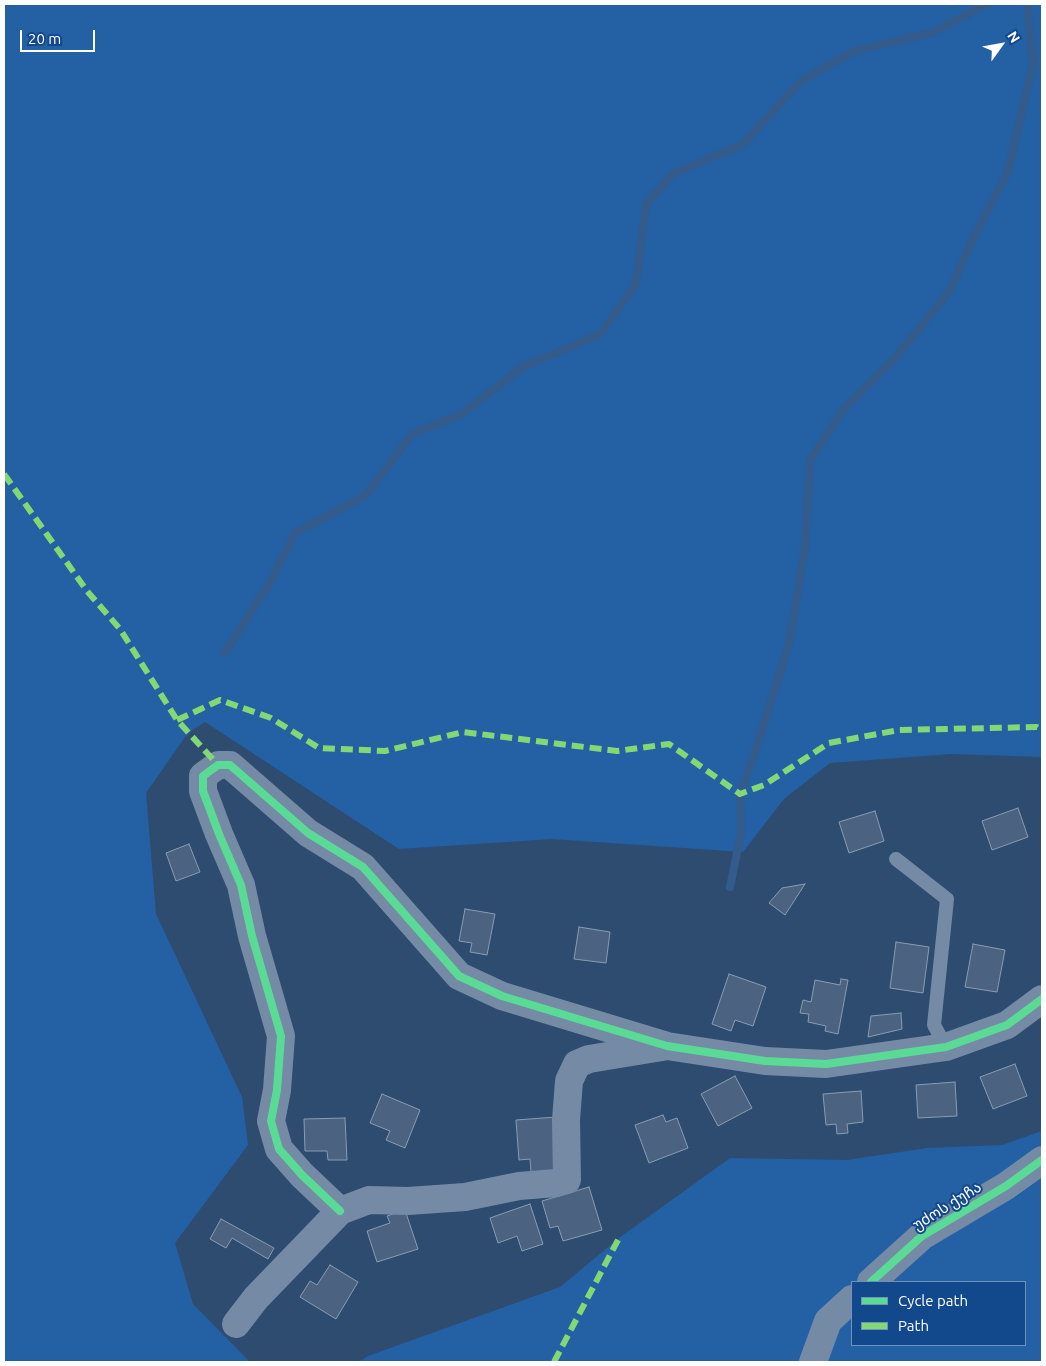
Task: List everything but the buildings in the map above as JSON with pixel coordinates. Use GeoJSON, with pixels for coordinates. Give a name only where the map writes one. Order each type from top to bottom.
{"type":"FeatureCollection","features":[{"type":"Feature","properties":{"kind":"street"},"geometry":{"type":"LineString","coordinates":[[340,1211],[302,1175],[279,1149],[271,1121],[278,1090],[281,1036],[252,936],[241,885],[203,791],[203,776],[218,765],[230,765],[308,833],[363,867],[459,976],[502,996],[667,1046],[766,1061],[826,1064],[946,1047],[1008,1025],[1042,999]]}},
{"type":"Feature","properties":{"kind":"street"},"geometry":{"type":"LineString","coordinates":[[236,1324],[256,1298],[340,1211],[369,1200],[408,1201],[465,1197],[519,1186],[556,1183],[567,1180],[566,1120],[569,1082],[577,1064],[589,1059],[667,1046]]}},
{"type":"Feature","properties":{"kind":"street","name":"უძოს ქუჩა"},"geometry":{"type":"LineString","coordinates":[[872,1281],[922,1236],[1006,1186],[1042,1160]]}},
{"type":"Feature","properties":{"kind":"street"},"geometry":{"type":"LineString","coordinates":[[813,1362],[828,1321],[851,1300]]}},
{"type":"Feature","properties":{"kind":"lane"},"geometry":{"type":"LineString","coordinates":[[896,859],[947,899],[934,1025],[946,1047]]}},
{"type":"Feature","properties":{"kind":"shaded area"},"geometry":{"type":"Polygon","coordinates":[[[4,4],[1042,4],[1042,757],[951,754],[830,763],[784,799],[743,852],[552,839],[399,849],[205,722],[194,729],[185,737],[146,793],[156,914],[242,1097],[248,1145],[175,1243],[193,1304],[250,1362],[4,1362],[4,4]]]}},
{"type":"Feature","properties":{"kind":"shaded area"},"geometry":{"type":"Polygon","coordinates":[[[1042,1131],[1042,1362],[359,1362],[368,1356],[560,1287],[619,1238],[730,1158],[847,1160],[927,1148],[1002,1145],[1042,1131]]]}},
{"type":"Feature","properties":{"kind":"waterway"},"geometry":{"type":"LineString","coordinates":[[224,654],[269,584],[295,533],[366,495],[412,434],[460,415],[523,367],[600,334],[636,284],[646,204],[674,173],[742,145],[801,81],[854,51],[931,33],[987,4]]}},
{"type":"Feature","properties":{"kind":"waterway"},"geometry":{"type":"LineString","coordinates":[[730,887],[741,833],[740,794],[789,644],[805,548],[810,460],[844,409],[896,357],[949,292],[973,239],[1008,172],[1033,63],[1027,4]]}},
{"type":"Feature","properties":{"kind":"marked path"},"geometry":{"type":"LineString","coordinates":[[4,474],[87,591],[120,629],[177,720],[218,765]]}},
{"type":"Feature","properties":{"kind":"marked path"},"geometry":{"type":"LineString","coordinates":[[177,720],[220,700],[271,718],[319,748],[385,751],[463,732],[617,751],[669,744],[740,794],[764,785],[829,743],[899,730],[1037,727],[1042,730]]}},
{"type":"Feature","properties":{"kind":"marked path"},"geometry":{"type":"LineString","coordinates":[[554,1362],[619,1238]]}},
{"type":"Feature","properties":{"kind":"cycle path"},"geometry":{"type":"LineString","coordinates":[[340,1211],[302,1175],[279,1149],[271,1121],[277,1090],[281,1036],[252,936],[241,885],[203,791],[203,776],[218,765],[230,765],[308,833],[363,867],[459,976],[502,996],[667,1046],[765,1061],[826,1064],[946,1047],[1007,1025],[1042,999]]}},
{"type":"Feature","properties":{"kind":"cycle path"},"geometry":{"type":"LineString","coordinates":[[872,1281],[922,1236],[1006,1186],[1042,1160]]}}]}
